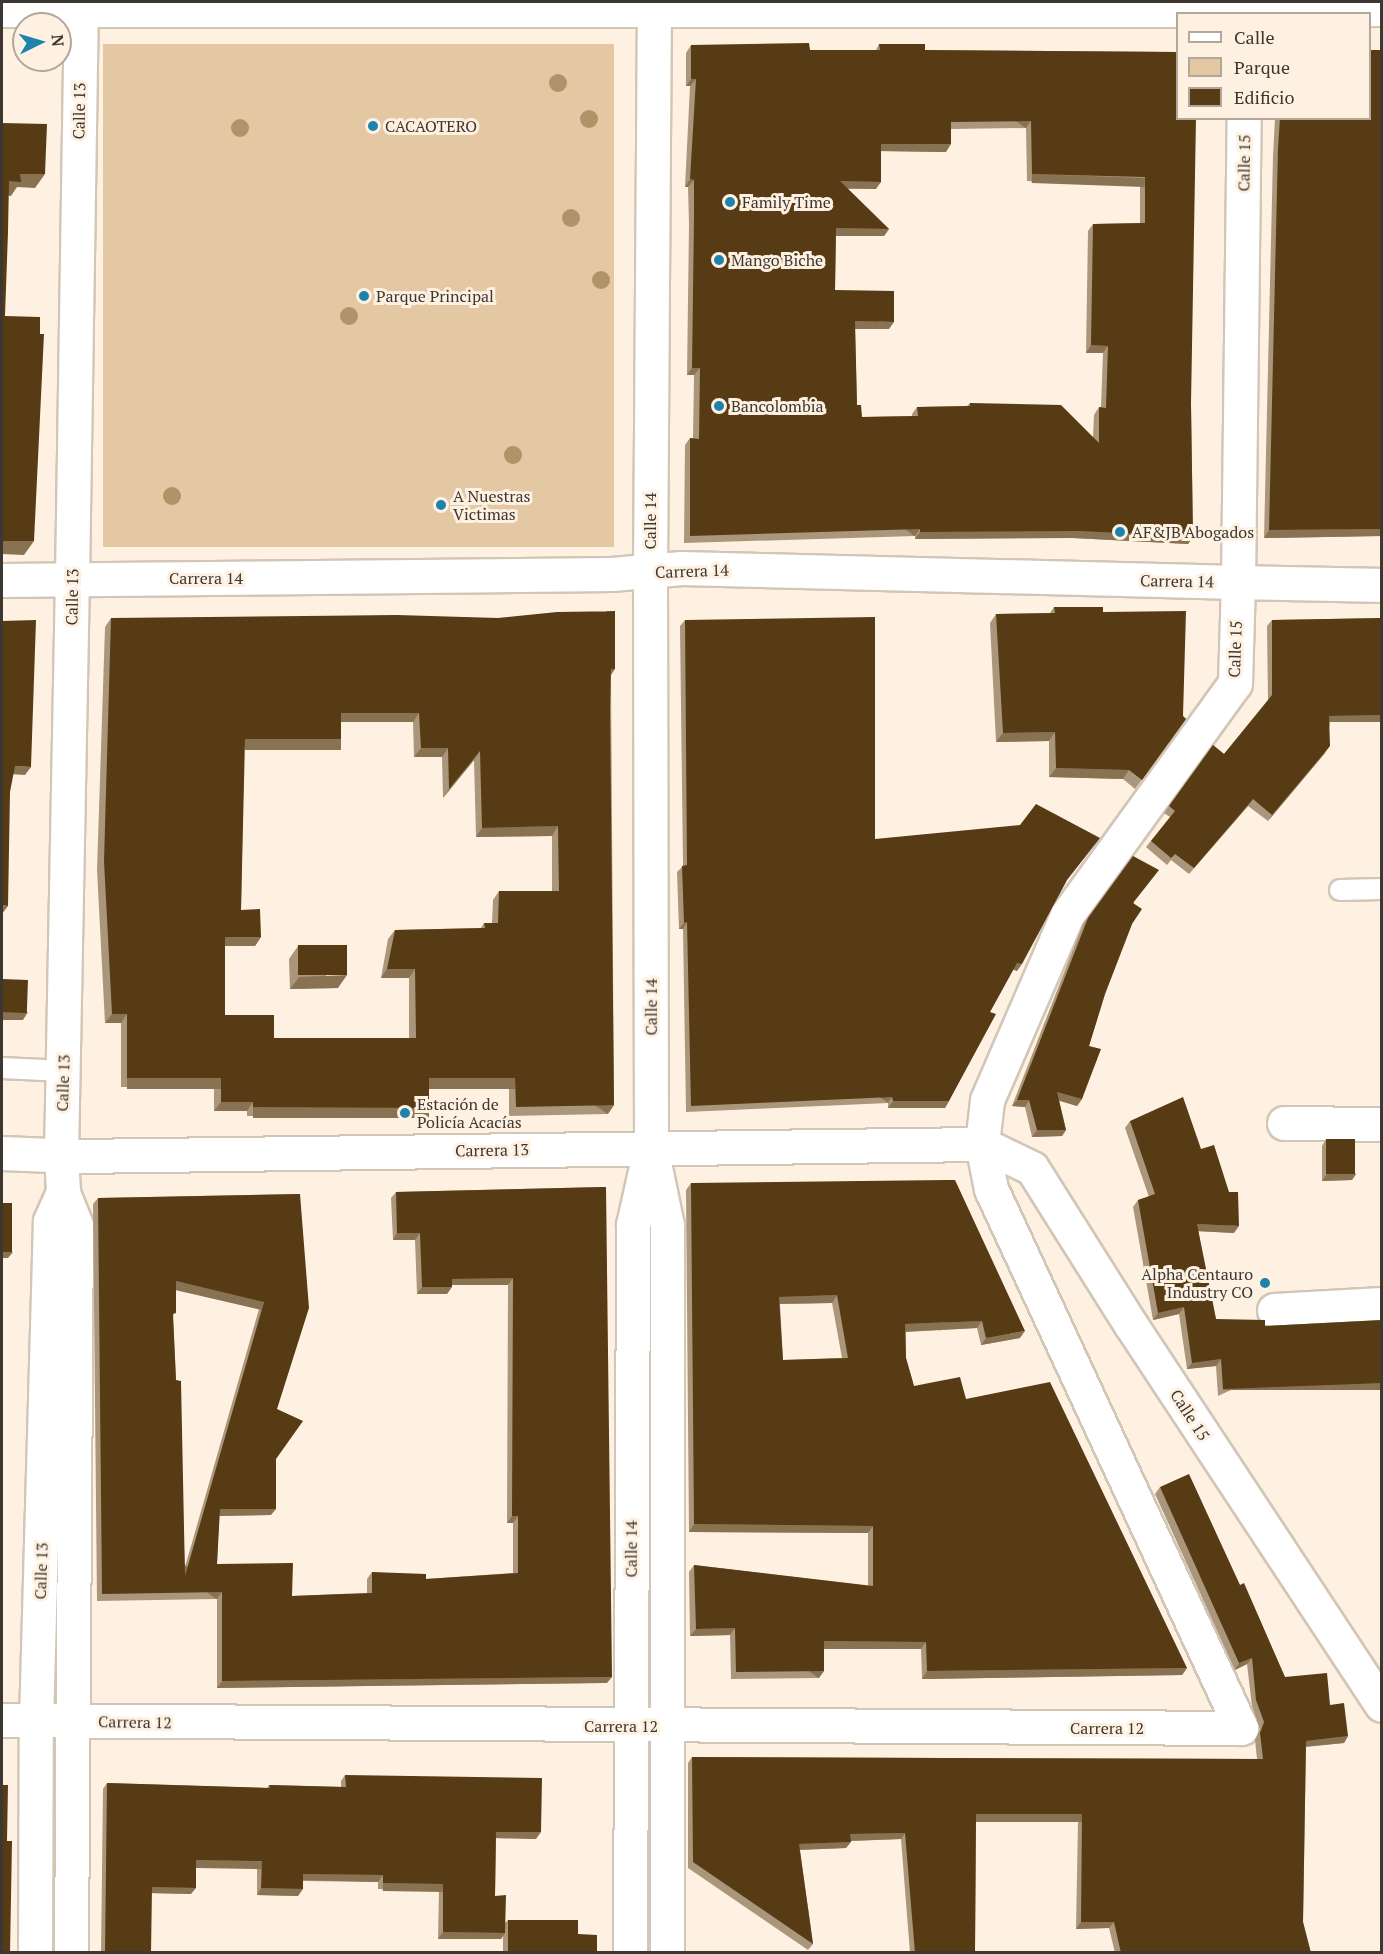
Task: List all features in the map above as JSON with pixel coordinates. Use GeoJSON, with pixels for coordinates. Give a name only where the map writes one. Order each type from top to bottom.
{"type":"FeatureCollection","features":[{"type":"Feature","properties":{"kind":"street"},"geometry":{"type":"LineString","coordinates":[[2,10],[81,6],[654,5],[1382,9]]}},
{"type":"Feature","properties":{"kind":"street","name":"Calle 14"},"geometry":{"type":"LineString","coordinates":[[654,5],[650,572],[651,1148],[667,1226],[667,1953]]}},
{"type":"Feature","properties":{"kind":"street","name":"Calle 13"},"geometry":{"type":"LineString","coordinates":[[71,1953],[76,1225],[63,1192],[61,1155],[81,6]]}},
{"type":"Feature","properties":{"kind":"street","name":"Calle 15"},"geometry":{"type":"LineString","coordinates":[[1240,1728],[991,1189],[982,1144],[987,1100],[1067,915],[1235,683],[1244,120]]}},
{"type":"Feature","properties":{"kind":"street","name":"Carrera 14"},"geometry":{"type":"LineString","coordinates":[[2,580],[650,572],[682,568],[1382,585]]}},
{"type":"Feature","properties":{"kind":"street"},"geometry":{"type":"LineString","coordinates":[[1284,1123],[1382,1124]]}},
{"type":"Feature","properties":{"kind":"street","name":"Calle 15"},"geometry":{"type":"LineString","coordinates":[[982,1144],[1032,1168],[1131,1325],[1382,1705]]}},
{"type":"Feature","properties":{"kind":"street","name":"Carrera 13"},"geometry":{"type":"LineString","coordinates":[[2,1153],[61,1155],[982,1144]]}},
{"type":"Feature","properties":{"kind":"street","name":"Calle 14"},"geometry":{"type":"LineString","coordinates":[[630,1953],[633,1225],[651,1148]]}},
{"type":"Feature","properties":{"kind":"street","name":"Calle 13"},"geometry":{"type":"LineString","coordinates":[[35,1953],[36,1721],[50,1221],[63,1192]]}},
{"type":"Feature","properties":{"kind":"street"},"geometry":{"type":"LineString","coordinates":[[1274,1310],[1382,1304]]}},
{"type":"Feature","properties":{"kind":"street","name":"Carrera 12"},"geometry":{"type":"LineString","coordinates":[[2,1720],[668,1727],[1240,1728]]}},
{"type":"Feature","properties":{"kind":"lane"},"geometry":{"type":"LineString","coordinates":[[1340,890],[1382,889]]}},
{"type":"Feature","properties":{"kind":"lane"},"geometry":{"type":"LineString","coordinates":[[2,1068],[64,1071]]}},
{"type":"Feature","properties":{"kind":"green space","name":"Parque Principal"},"geometry":{"type":"Polygon","coordinates":[[[103,44],[614,44],[614,547],[103,547],[103,44]]]}},
{"type":"Feature","properties":{"kind":"building"},"geometry":{"type":"Polygon","coordinates":[[[809,43],[810,50],[880,50],[879,44],[925,44],[925,50],[1176,52],[1176,120],[1196,120],[1191,404],[1193,537],[1079,531],[920,532],[920,529],[690,536],[690,438],[699,439],[700,368],[692,368],[694,180],[690,179],[696,79],[691,79],[691,45],[809,43]],[[1031,121],[951,122],[951,144],[881,144],[881,182],[840,181],[889,229],[836,228],[835,290],[894,291],[894,322],[855,321],[857,405],[861,405],[862,417],[918,416],[917,407],[970,406],[970,403],[1061,405],[1099,443],[1099,407],[1106,408],[1108,346],[1091,345],[1093,224],[1145,223],[1145,177],[1032,174],[1031,121]]]}},
{"type":"Feature","properties":{"kind":"building"},"geometry":{"type":"Polygon","coordinates":[[[1371,50],[1382,50],[1382,529],[1269,530],[1280,120],[1371,120],[1371,50]]]}},
{"type":"Feature","properties":{"kind":"building"},"geometry":{"type":"Polygon","coordinates":[[[2,123],[47,124],[45,174],[20,174],[21,182],[9,181],[5,316],[40,317],[40,334],[44,334],[34,541],[2,541],[2,123]]]}},
{"type":"Feature","properties":{"kind":"building"},"geometry":{"type":"Polygon","coordinates":[[[1054,607],[1103,607],[1103,612],[1186,611],[1183,716],[1186,719],[1142,780],[1129,770],[1056,768],[1055,732],[1003,733],[996,614],[1055,613],[1054,607]]]}},
{"type":"Feature","properties":{"kind":"building"},"geometry":{"type":"Polygon","coordinates":[[[615,611],[615,669],[611,669],[610,708],[614,1105],[516,1107],[515,1078],[429,1078],[429,1108],[253,1107],[253,1102],[221,1102],[221,1078],[127,1078],[127,1014],[112,1014],[104,861],[111,618],[397,615],[498,618],[557,612],[615,611]],[[341,713],[341,739],[245,739],[241,910],[260,909],[261,937],[225,937],[225,1015],[274,1015],[274,1038],[416,1038],[415,969],[387,969],[395,930],[485,928],[484,923],[498,923],[499,891],[559,891],[558,826],[482,828],[480,751],[449,789],[448,748],[421,748],[419,713],[341,713]]]}},
{"type":"Feature","properties":{"kind":"building"},"geometry":{"type":"Polygon","coordinates":[[[875,617],[875,839],[1020,825],[1036,804],[1100,838],[1067,880],[1022,964],[1017,963],[990,1012],[996,1014],[949,1101],[893,1101],[892,1097],[691,1106],[687,922],[684,923],[682,866],[687,865],[685,620],[875,617]]]}},
{"type":"Feature","properties":{"kind":"building"},"geometry":{"type":"Polygon","coordinates":[[[1382,618],[1382,715],[1329,716],[1330,746],[1272,815],[1253,799],[1194,868],[1175,854],[1171,858],[1151,841],[1175,811],[1169,806],[1213,745],[1224,754],[1272,695],[1272,620],[1382,618]]]}},
{"type":"Feature","properties":{"kind":"building"},"geometry":{"type":"Polygon","coordinates":[[[36,620],[31,767],[15,766],[10,792],[8,906],[2,905],[2,621],[36,620]]]}},
{"type":"Feature","properties":{"kind":"building"},"geometry":{"type":"Polygon","coordinates":[[[1133,856],[1159,870],[1133,903],[1142,909],[1132,924],[1105,994],[1089,1046],[1101,1049],[1082,1099],[1057,1092],[1066,1130],[1037,1130],[1029,1100],[1017,1100],[1088,918],[1133,856]]]}},
{"type":"Feature","properties":{"kind":"building"},"geometry":{"type":"Polygon","coordinates":[[[298,945],[347,945],[347,975],[298,975],[298,945]]]}},
{"type":"Feature","properties":{"kind":"building"},"geometry":{"type":"Polygon","coordinates":[[[2,979],[28,980],[27,1013],[2,1012],[2,979]]]}},
{"type":"Feature","properties":{"kind":"building"},"geometry":{"type":"Polygon","coordinates":[[[1183,1097],[1201,1149],[1214,1145],[1229,1192],[1238,1192],[1239,1226],[1197,1224],[1216,1319],[1265,1320],[1265,1326],[1382,1320],[1382,1383],[1223,1389],[1221,1359],[1192,1363],[1184,1307],[1158,1313],[1138,1200],[1155,1194],[1130,1121],[1183,1097]]]}},
{"type":"Feature","properties":{"kind":"building"},"geometry":{"type":"Polygon","coordinates":[[[1326,1139],[1355,1139],[1355,1174],[1326,1174],[1326,1139]]]}},
{"type":"Feature","properties":{"kind":"building"},"geometry":{"type":"Polygon","coordinates":[[[955,1180],[1025,1331],[986,1338],[982,1321],[905,1324],[906,1358],[914,1386],[960,1377],[966,1399],[1050,1382],[1187,1668],[927,1671],[926,1642],[824,1641],[824,1671],[736,1672],[735,1628],[696,1629],[694,1565],[873,1586],[873,1526],[694,1524],[691,1183],[955,1180]],[[837,1295],[779,1297],[783,1360],[848,1358],[837,1295]]]}},
{"type":"Feature","properties":{"kind":"building"},"geometry":{"type":"Polygon","coordinates":[[[606,1187],[612,1677],[222,1681],[222,1592],[102,1594],[98,1198],[300,1194],[309,1308],[277,1409],[303,1421],[276,1459],[276,1509],[220,1509],[217,1564],[293,1563],[292,1596],[372,1593],[372,1572],[426,1574],[426,1579],[518,1573],[518,1516],[512,1516],[513,1278],[452,1279],[452,1287],[422,1287],[420,1233],[397,1233],[396,1192],[606,1187]],[[176,1281],[176,1313],[173,1314],[176,1380],[181,1381],[185,1576],[264,1302],[176,1281]]]}},
{"type":"Feature","properties":{"kind":"building"},"geometry":{"type":"Polygon","coordinates":[[[2,1203],[12,1203],[12,1252],[2,1252],[2,1203]]]}},
{"type":"Feature","properties":{"kind":"building"},"geometry":{"type":"Polygon","coordinates":[[[1189,1474],[1240,1585],[1244,1583],[1285,1677],[1327,1673],[1330,1705],[1344,1703],[1348,1736],[1306,1741],[1303,1922],[1311,1953],[1121,1953],[1114,1922],[1081,1922],[1082,1814],[976,1814],[975,1953],[915,1953],[905,1833],[850,1834],[851,1842],[799,1844],[813,1944],[693,1862],[692,1757],[1263,1759],[1260,1733],[1264,1722],[1256,1700],[1252,1658],[1239,1663],[1160,1487],[1189,1474]]]}},
{"type":"Feature","properties":{"kind":"building"},"geometry":{"type":"Polygon","coordinates":[[[345,1775],[542,1778],[541,1832],[496,1832],[495,1896],[506,1895],[505,1933],[443,1932],[443,1884],[383,1883],[383,1875],[303,1874],[303,1889],[261,1888],[262,1861],[196,1860],[196,1888],[152,1887],[151,1953],[105,1953],[107,1783],[270,1788],[269,1785],[346,1787],[345,1775]]]}},
{"type":"Feature","properties":{"kind":"building"},"geometry":{"type":"Polygon","coordinates":[[[2,1785],[8,1785],[7,1841],[12,1841],[10,1953],[2,1953],[2,1785]]]}},
{"type":"Feature","properties":{"kind":"building"},"geometry":{"type":"Polygon","coordinates":[[[508,1920],[578,1920],[578,1934],[597,1935],[597,1953],[508,1953],[508,1920]]]}},
{"type":"Feature","properties":{"kind":"place","name":"CACAOTERO"},"geometry":{"type":"Point","coordinates":[373,126]}},
{"type":"Feature","properties":{"kind":"place","name":"Family Time"},"geometry":{"type":"Point","coordinates":[730,202]}},
{"type":"Feature","properties":{"kind":"place","name":"Mango Biche"},"geometry":{"type":"Point","coordinates":[719,260]}},
{"type":"Feature","properties":{"kind":"place","name":"Parque Principal"},"geometry":{"type":"Point","coordinates":[364,296]}},
{"type":"Feature","properties":{"kind":"place","name":"Bancolombia"},"geometry":{"type":"Point","coordinates":[719,406]}},
{"type":"Feature","properties":{"kind":"place","name":"A Nuestras Victimas"},"geometry":{"type":"Point","coordinates":[441,505]}},
{"type":"Feature","properties":{"kind":"place","name":"AF&JB Abogados"},"geometry":{"type":"Point","coordinates":[1120,532]}},
{"type":"Feature","properties":{"kind":"place","name":"Estación de Policía Acacías"},"geometry":{"type":"Point","coordinates":[405,1113]}},
{"type":"Feature","properties":{"kind":"place","name":"Alpha Centauro Industry CO"},"geometry":{"type":"Point","coordinates":[1265,1283]}}]}
